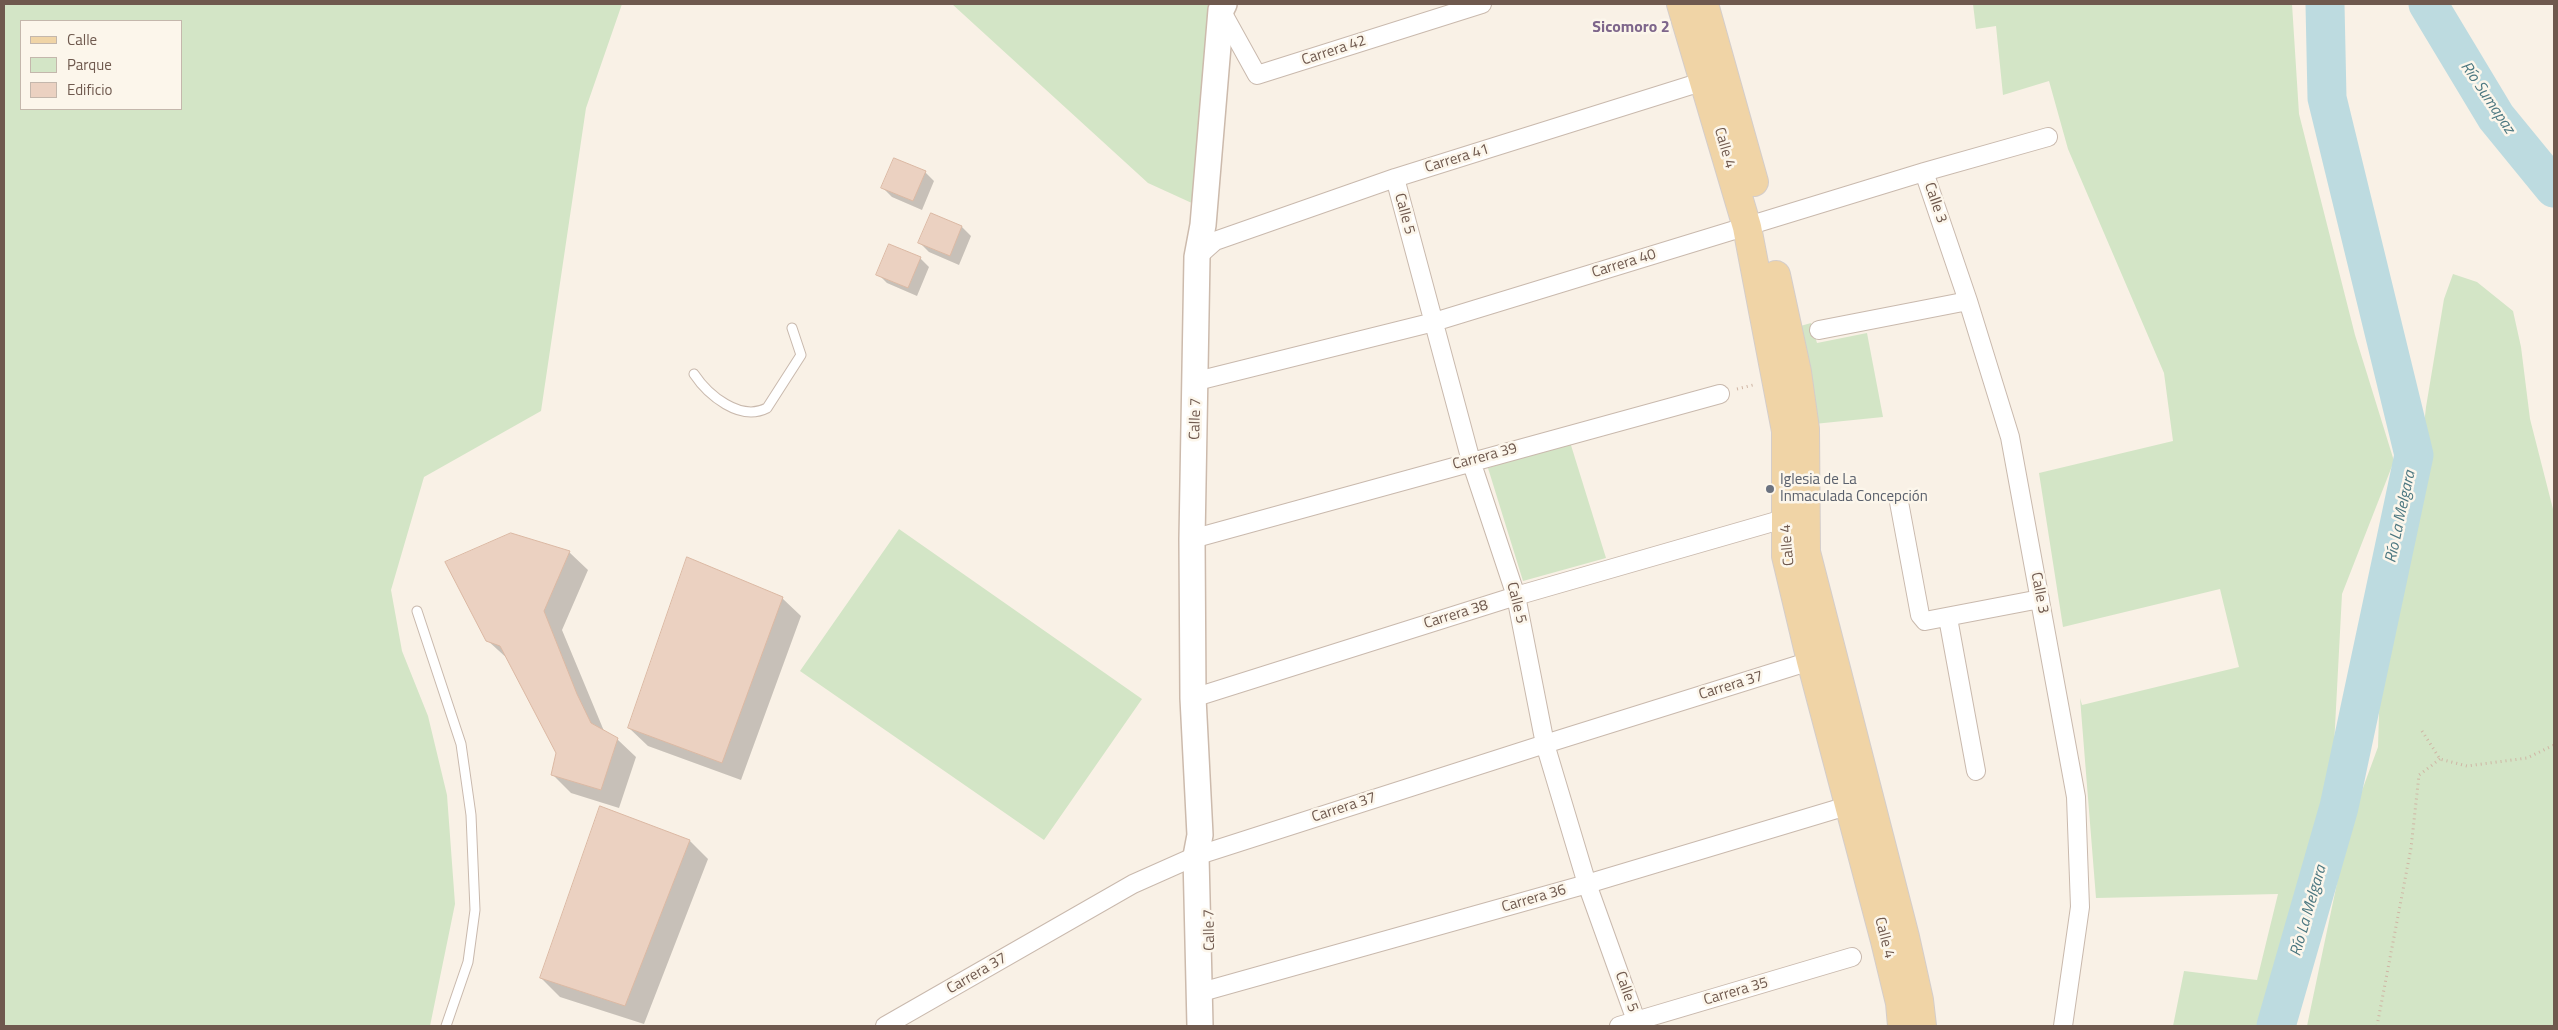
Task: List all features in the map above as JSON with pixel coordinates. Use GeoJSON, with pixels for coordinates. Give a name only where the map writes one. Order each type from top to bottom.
{"type":"FeatureCollection","features":[{"type":"Feature","properties":{"kind":"main road","name":"Calle 4"},"geometry":{"type":"LineString","coordinates":[[1681,4],[1714,78],[1797,372],[1805,429],[1796,516],[1786,556],[1821,658],[1860,802],[1905,937],[1919,1000],[1922,1026]]}},
{"type":"Feature","properties":{"kind":"main road","name":"Calle 4"},"geometry":{"type":"LineString","coordinates":[[1704,4],[1714,78]]}},
{"type":"Feature","properties":{"kind":"main road","name":"Calle 4"},"geometry":{"type":"LineString","coordinates":[[1756,224],[1786,431],[1796,516]]}},
{"type":"Feature","properties":{"kind":"main road","name":"Calle 4"},"geometry":{"type":"LineString","coordinates":[[1860,802],[1900,1003],[1902,1026]]}},
{"type":"Feature","properties":{"kind":"street","name":"Carrera 42"},"geometry":{"type":"LineString","coordinates":[[1222,7],[1257,75],[1482,4]]}},
{"type":"Feature","properties":{"kind":"street","name":"Calle 7"},"geometry":{"type":"LineString","coordinates":[[1200,1026],[1204,992],[1202,848],[1193,698],[1192,539],[1197,381],[1197,257],[1203,225],[1222,7]]}},
{"type":"Feature","properties":{"kind":"street","name":"Carrera 41"},"geometry":{"type":"LineString","coordinates":[[1197,257],[1215,241],[1395,178],[1714,78]]}},
{"type":"Feature","properties":{"kind":"street","name":"Carrera 40"},"geometry":{"type":"LineString","coordinates":[[1197,381],[1434,322],[1924,172],[2048,137]]}},
{"type":"Feature","properties":{"kind":"street","name":"Calle 3"},"geometry":{"type":"LineString","coordinates":[[1924,172],[1968,301],[2010,438],[2076,797],[2080,907],[2063,1026]]}},
{"type":"Feature","properties":{"kind":"street","name":"Calle 5"},"geometry":{"type":"LineString","coordinates":[[1395,178],[1471,461],[1516,596],[1545,744],[1586,884],[1637,1024]]}},
{"type":"Feature","properties":{"kind":"street"},"geometry":{"type":"LineString","coordinates":[[1820,330],[1968,301]]}},
{"type":"Feature","properties":{"kind":"street","name":"Carrera 39"},"geometry":{"type":"LineString","coordinates":[[1192,539],[1720,394]]}},
{"type":"Feature","properties":{"kind":"street"},"geometry":{"type":"LineString","coordinates":[[1899,502],[1920,615],[1924,621],[1948,618],[2040,599]]}},
{"type":"Feature","properties":{"kind":"street","name":"Carrera 38"},"geometry":{"type":"LineString","coordinates":[[1193,698],[1516,596],[1796,516]]}},
{"type":"Feature","properties":{"kind":"street"},"geometry":{"type":"LineString","coordinates":[[1948,618],[1976,771]]}},
{"type":"Feature","properties":{"kind":"street","name":"Carrera 37"},"geometry":{"type":"LineString","coordinates":[[885,1026],[1133,884],[1202,848],[1821,658]]}},
{"type":"Feature","properties":{"kind":"street","name":"Carrera 36"},"geometry":{"type":"LineString","coordinates":[[1204,992],[1586,884],[1860,802]]}},
{"type":"Feature","properties":{"kind":"street","name":"Carrera 35"},"geometry":{"type":"LineString","coordinates":[[1619,1026],[1637,1024],[1852,957]]}},
{"type":"Feature","properties":{"kind":"street","name":"Calle 7"},"geometry":{"type":"LineString","coordinates":[[1204,992],[1214,1026]]}},
{"type":"Feature","properties":{"kind":"lane"},"geometry":{"type":"LineString","coordinates":[[694,374],[703,388],[719,402],[750,413],[759,412],[767,408],[801,355],[792,328]]}},
{"type":"Feature","properties":{"kind":"lane"},"geometry":{"type":"LineString","coordinates":[[417,611],[461,744],[471,816],[476,910],[468,962],[446,1026]]}},
{"type":"Feature","properties":{"kind":"path"},"geometry":{"type":"LineString","coordinates":[[1720,394],[1778,378]]}},
{"type":"Feature","properties":{"kind":"path"},"geometry":{"type":"LineString","coordinates":[[2422,731],[2440,759],[2467,766],[2526,758],[2554,745]]}},
{"type":"Feature","properties":{"kind":"path"},"geometry":{"type":"LineString","coordinates":[[2377,1026],[2411,848],[2420,775],[2440,759]]}},
{"type":"Feature","properties":{"kind":"green space"},"geometry":{"type":"Polygon","coordinates":[[[4,4],[622,4],[586,108],[541,411],[424,477],[391,590],[402,651],[428,716],[447,795],[455,904],[430,1026],[4,1026],[4,4]]]}},
{"type":"Feature","properties":{"kind":"green space"},"geometry":{"type":"Polygon","coordinates":[[[952,4],[1222,4],[1194,204],[1148,183],[952,4]]]}},
{"type":"Feature","properties":{"kind":"green space"},"geometry":{"type":"Polygon","coordinates":[[[1973,4],[2292,4],[2299,114],[2355,335],[2394,461],[2342,594],[2332,784],[2267,1026],[2173,1026],[2184,971],[2257,980],[2278,894],[2096,898],[2080,698],[2082,705],[2239,667],[2220,589],[2063,627],[2039,473],[2173,441],[2164,373],[2068,149],[2049,81],[2003,95],[1996,26],[1976,29],[1973,4]]]}},
{"type":"Feature","properties":{"kind":"green space"},"geometry":{"type":"Polygon","coordinates":[[[2453,274],[2477,282],[2513,311],[2521,347],[2530,419],[2554,513],[2554,1026],[2307,1026],[2349,826],[2378,747],[2380,681],[2407,577],[2426,407],[2444,299],[2453,274]]]}},
{"type":"Feature","properties":{"kind":"green space"},"geometry":{"type":"Polygon","coordinates":[[[1811,323],[1817,343],[1867,333],[1883,417],[1814,424],[1797,327],[1811,323]]]}},
{"type":"Feature","properties":{"kind":"green space"},"geometry":{"type":"Polygon","coordinates":[[[1570,442],[1606,558],[1523,581],[1488,468],[1570,442]]]}},
{"type":"Feature","properties":{"kind":"green space"},"geometry":{"type":"Polygon","coordinates":[[[899,529],[1142,699],[1044,840],[800,671],[899,529]]]}},
{"type":"Feature","properties":{"kind":"building"},"geometry":{"type":"Polygon","coordinates":[[[894,158],[926,171],[913,201],[881,188],[894,158]]]}},
{"type":"Feature","properties":{"kind":"building"},"geometry":{"type":"Polygon","coordinates":[[[931,213],[962,226],[950,256],[918,243],[931,213]]]}},
{"type":"Feature","properties":{"kind":"building"},"geometry":{"type":"Polygon","coordinates":[[[889,244],[921,257],[908,288],[876,275],[889,244]]]}},
{"type":"Feature","properties":{"kind":"building"},"geometry":{"type":"Polygon","coordinates":[[[511,533],[570,551],[544,611],[577,694],[591,723],[618,738],[601,790],[551,775],[556,753],[500,646],[486,641],[445,562],[511,533]]]}},
{"type":"Feature","properties":{"kind":"building"},"geometry":{"type":"Polygon","coordinates":[[[687,557],[783,597],[722,763],[628,728],[687,557]]]}},
{"type":"Feature","properties":{"kind":"building"},"geometry":{"type":"Polygon","coordinates":[[[600,806],[690,840],[625,1006],[540,978],[600,806]]]}},
{"type":"Feature","properties":{"kind":"waterway","name":"Río La Melgara"},"geometry":{"type":"LineString","coordinates":[[2276,1026],[2339,807],[2414,455],[2327,98],[2325,4]]}},
{"type":"Feature","properties":{"kind":"waterway","name":"Río Sumapaz"},"geometry":{"type":"LineString","coordinates":[[2428,4],[2496,117],[2554,188]]}},
{"type":"Feature","properties":{"kind":"place","name":"Iglesia de La Inmaculada Concepción"},"geometry":{"type":"Point","coordinates":[1770,489]}},
{"type":"Feature","properties":{"kind":"district","name":"Sicomoro 2"},"geometry":{"type":"Point","coordinates":[1631,28]}}]}
